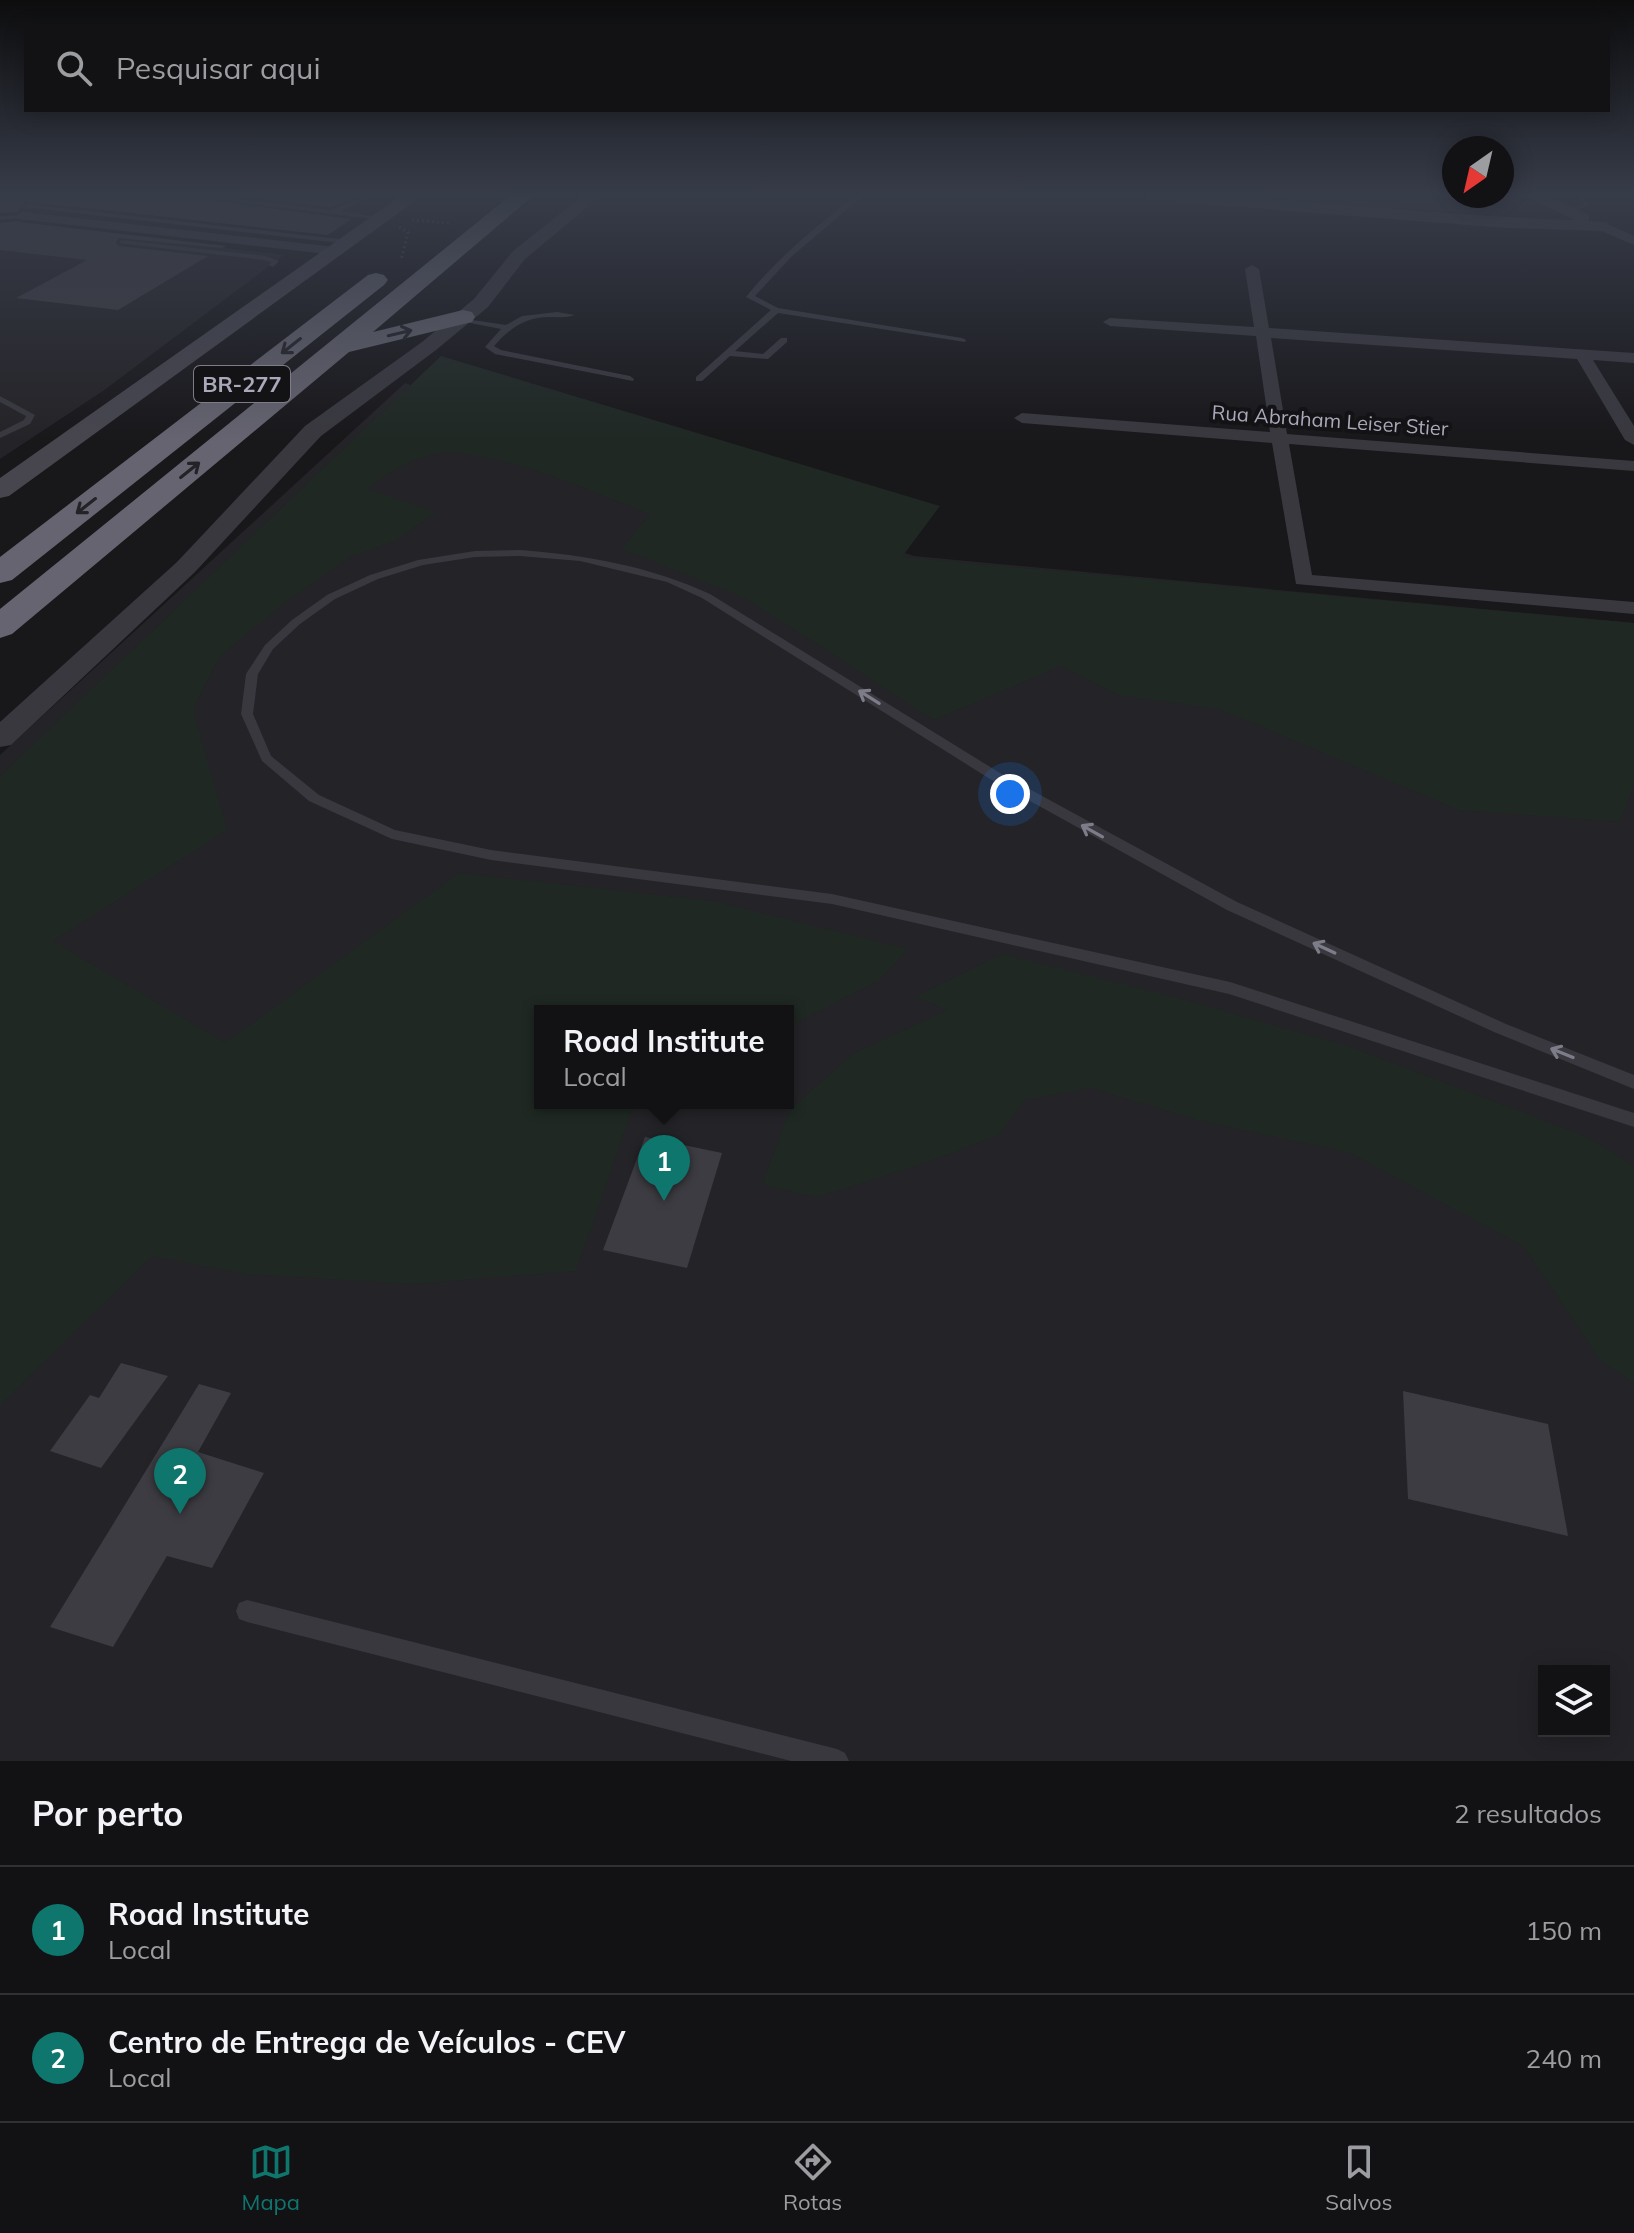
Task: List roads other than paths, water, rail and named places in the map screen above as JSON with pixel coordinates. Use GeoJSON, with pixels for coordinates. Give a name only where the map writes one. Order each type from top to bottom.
{"type":"FeatureCollection","features":[{"type":"Feature","properties":{"kind":"highway","name":"BR-277"},"geometry":{"type":"LineString","coordinates":[[0,573],[379,277]]}},
{"type":"Feature","properties":{"kind":"highway","name":"BR-277"},"geometry":{"type":"LineString","coordinates":[[0,627],[425,277]]}},
{"type":"Feature","properties":{"kind":"highway"},"geometry":{"type":"LineString","coordinates":[[337,350],[461,319]]}},
{"type":"Feature","properties":{"kind":"main road"},"geometry":{"type":"LineString","coordinates":[[0,490],[298,277]]}},
{"type":"Feature","properties":{"kind":"street"},"geometry":{"type":"LineString","coordinates":[[0,738],[196,557],[313,431],[429,346],[481,303],[501,277]]}},
{"type":"Feature","properties":{"kind":"street"},"geometry":{"type":"LineString","coordinates":[[1253,277],[1303,580],[1634,608]]}},
{"type":"Feature","properties":{"kind":"street"},"geometry":{"type":"LineString","coordinates":[[1110,322],[1634,358]]}},
{"type":"Feature","properties":{"kind":"street"},"geometry":{"type":"LineString","coordinates":[[1582,354],[1634,440]]}},
{"type":"Feature","properties":{"kind":"street","name":"Rua Abraham Leiser Stier"},"geometry":{"type":"LineString","coordinates":[[1022,418],[1634,466]]}},
{"type":"Feature","properties":{"kind":"lane"},"geometry":{"type":"LineString","coordinates":[[767,277],[750,297],[776,310],[962,340]]}},
{"type":"Feature","properties":{"kind":"lane"},"geometry":{"type":"LineString","coordinates":[[699,379],[776,310]]}},
{"type":"Feature","properties":{"kind":"lane"},"geometry":{"type":"LineString","coordinates":[[571,315],[539,313],[522,317],[504,327],[489,347],[498,352],[630,379]]}},
{"type":"Feature","properties":{"kind":"lane"},"geometry":{"type":"LineString","coordinates":[[461,319],[504,327]]}},
{"type":"Feature","properties":{"kind":"lane"},"geometry":{"type":"LineString","coordinates":[[728,353],[765,357],[784,340]]}},
{"type":"Feature","properties":{"kind":"lane"},"geometry":{"type":"LineString","coordinates":[[0,399],[31,415],[27,422],[0,435]]}},
{"type":"Feature","properties":{"kind":"lane"},"geometry":{"type":"LineString","coordinates":[[1634,1082],[1500,1028],[1232,906],[995,776],[706,596],[671,580],[580,558],[520,553],[475,554],[422,562],[374,577],[331,597],[269,647],[252,674],[247,714],[266,758],[314,798],[392,834],[491,855],[832,899],[1230,988],[1634,1121]]}},
{"type":"Feature","properties":{"kind":"lane"},"geometry":{"type":"LineString","coordinates":[[247,1611],[837,1761]]}},
{"type":"Feature","properties":{"kind":"place","name":"Road Institute"},"geometry":{"type":"Point","coordinates":[664,1201]}},
{"type":"Feature","properties":{"kind":"place","name":"Centro de Entrega de Veículos - CEV"},"geometry":{"type":"Point","coordinates":[180,1514]}}]}
